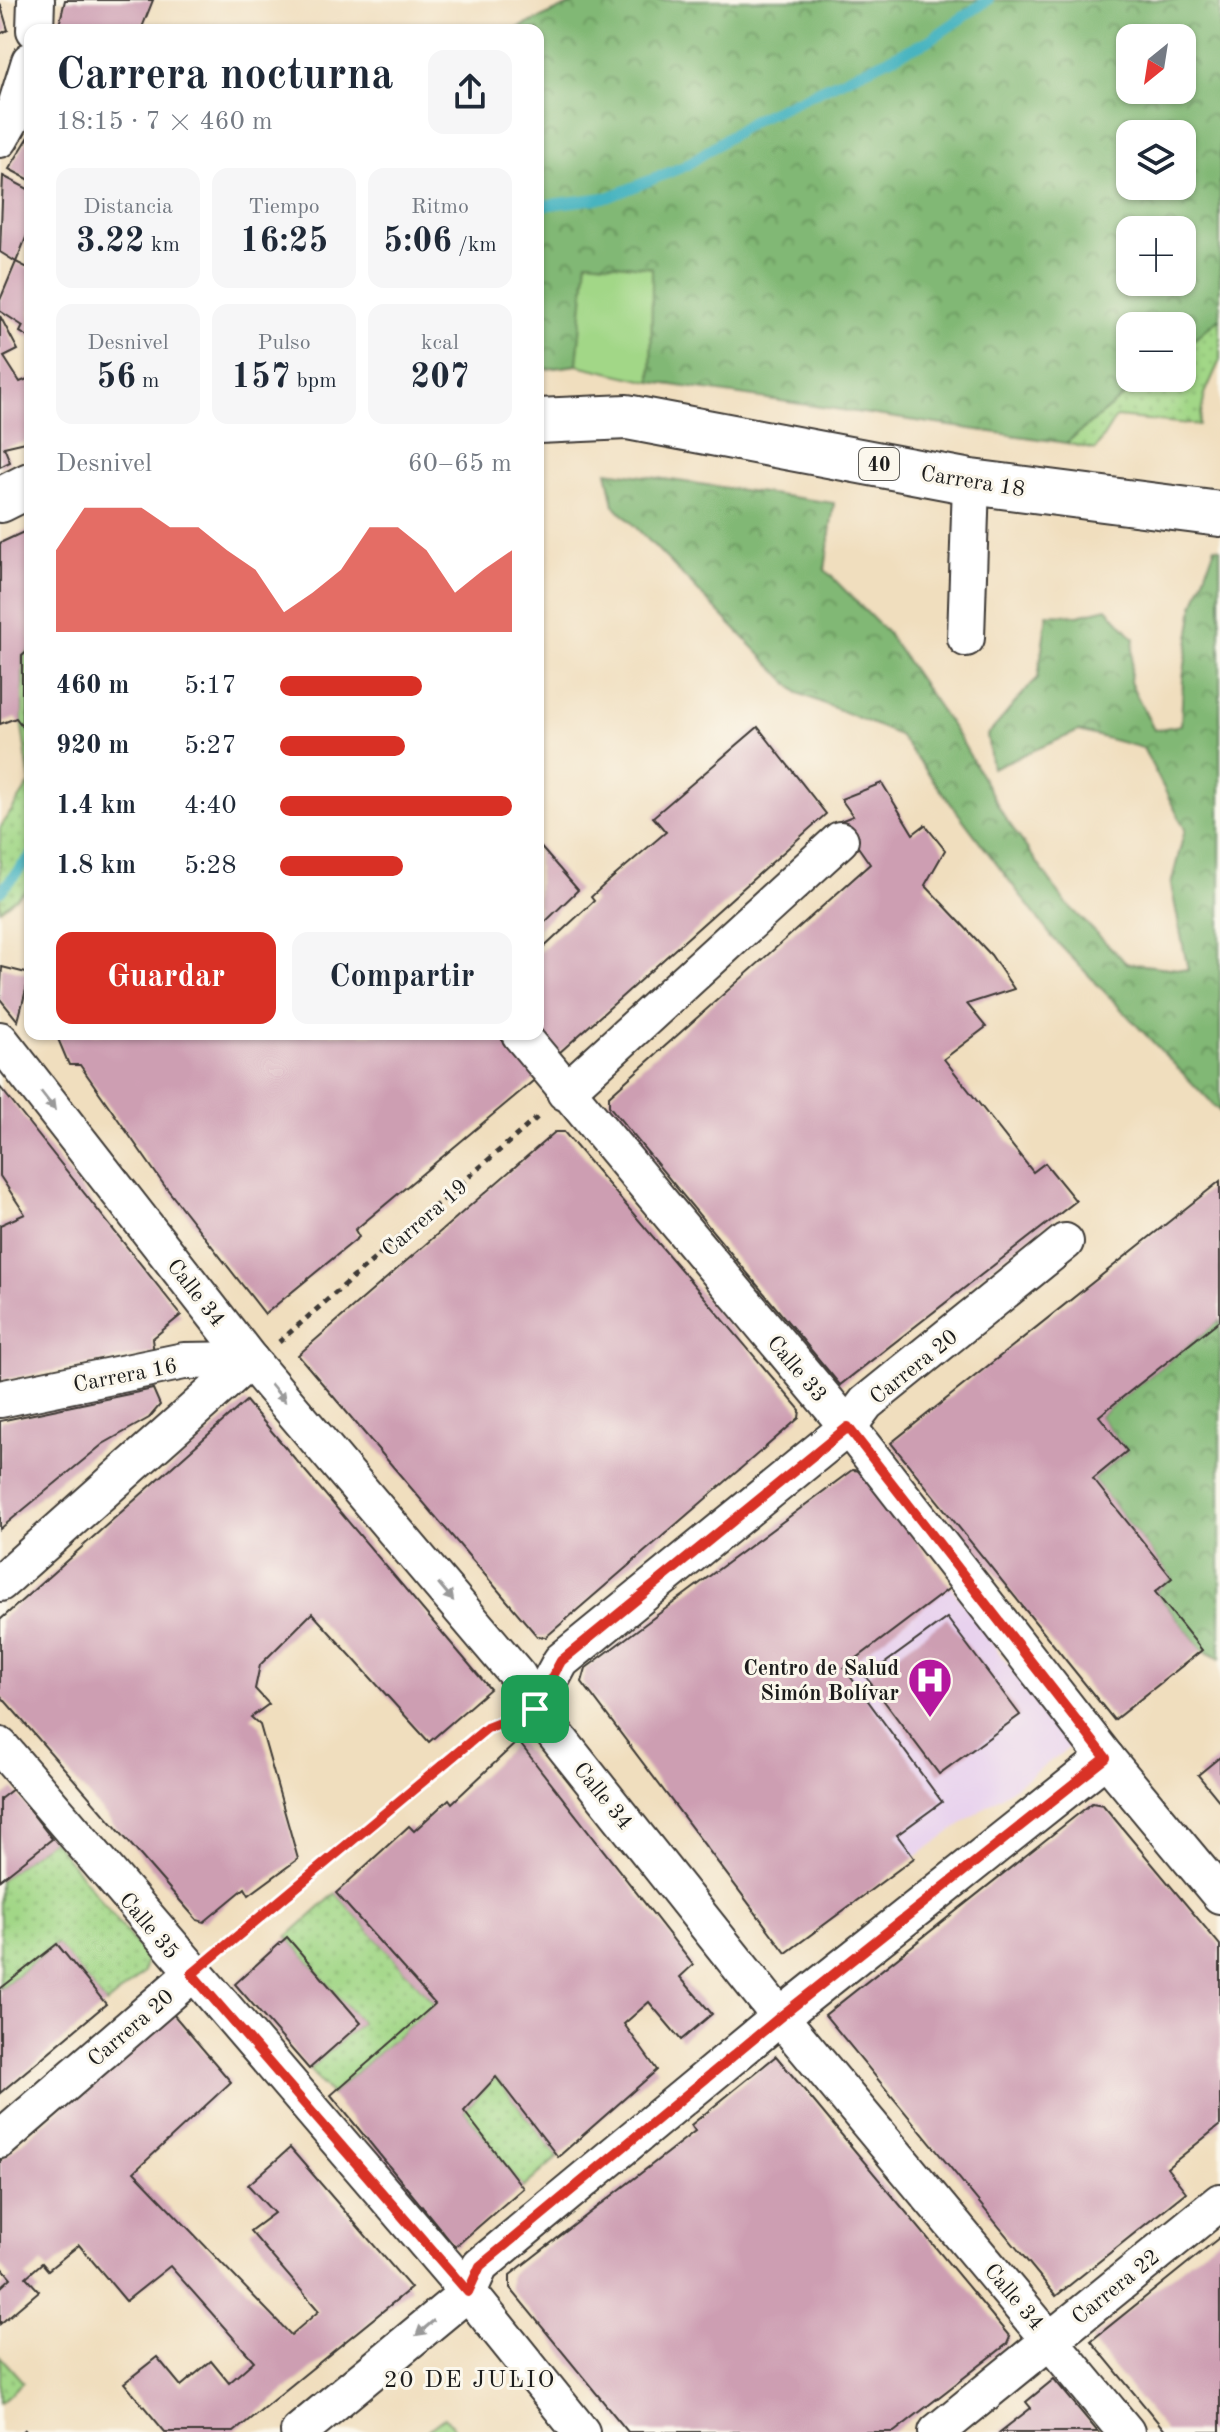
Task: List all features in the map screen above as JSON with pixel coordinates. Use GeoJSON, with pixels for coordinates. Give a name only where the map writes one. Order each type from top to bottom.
{"type":"FeatureCollection","features":[{"type":"Feature","properties":{"kind":"highway","name":"Carrera 18"},"geometry":{"type":"LineString","coordinates":[[544,421],[627,417],[971,482],[1220,514]]}},
{"type":"Feature","properties":{"kind":"highway"},"geometry":{"type":"LineString","coordinates":[[0,500],[24,488]]}},
{"type":"Feature","properties":{"kind":"street"},"geometry":{"type":"LineString","coordinates":[[35,24],[36,0]]}},
{"type":"Feature","properties":{"kind":"street"},"geometry":{"type":"LineString","coordinates":[[0,139],[13,116],[24,80]]}},
{"type":"Feature","properties":{"kind":"street"},"geometry":{"type":"LineString","coordinates":[[966,638],[971,482]]}},
{"type":"Feature","properties":{"kind":"street"},"geometry":{"type":"LineString","coordinates":[[565,1092],[840,840]]}},
{"type":"Feature","properties":{"kind":"street","name":"Calle 34"},"geometry":{"type":"LineString","coordinates":[[0,1040],[250,1360],[518,1676],[535,1709],[780,2017],[1052,2339],[1126,2432]]}},
{"type":"Feature","properties":{"kind":"street","name":"Calle 33"},"geometry":{"type":"LineString","coordinates":[[525,1040],[848,1427],[1106,1758],[1220,1895]]}},
{"type":"Feature","properties":{"kind":"street","name":"Carrera 20"},"geometry":{"type":"LineString","coordinates":[[535,1709],[561,1661],[848,1427],[866,1403],[1065,1242]]}},
{"type":"Feature","properties":{"kind":"street"},"geometry":{"type":"LineString","coordinates":[[0,1583],[250,1360]]}},
{"type":"Feature","properties":{"kind":"street","name":"Carrera 16"},"geometry":{"type":"LineString","coordinates":[[0,1399],[184,1361],[250,1360]]}},
{"type":"Feature","properties":{"kind":"street","name":"Calle 35"},"geometry":{"type":"LineString","coordinates":[[0,1746],[192,1974],[468,2292],[581,2432]]}},
{"type":"Feature","properties":{"kind":"street"},"geometry":{"type":"LineString","coordinates":[[299,2432],[468,2292],[480,2266],[780,2017],[1106,1758]]}},
{"type":"Feature","properties":{"kind":"street","name":"Carrera 20"},"geometry":{"type":"LineString","coordinates":[[0,2140],[192,1974]]}},
{"type":"Feature","properties":{"kind":"street","name":"Carrera 22"},"geometry":{"type":"LineString","coordinates":[[937,2432],[1220,2202]]}},
{"type":"Feature","properties":{"kind":"path","name":"Carrera 19"},"geometry":{"type":"LineString","coordinates":[[250,1360],[287,1337],[565,1092]]}},
{"type":"Feature","properties":{"kind":"path","name":"Carrera 20"},"geometry":{"type":"LineString","coordinates":[[192,1974],[487,1728],[535,1709]]}},
{"type":"Feature","properties":{"kind":"shaded area","name":"Centro de Salud Simón Bolívar"},"geometry":{"type":"Polygon","coordinates":[[[951,1587],[1069,1748],[914,1858],[846,1766],[844,1667],[951,1587]]]}},
{"type":"Feature","properties":{"kind":"green space"},"geometry":{"type":"Polygon","coordinates":[[[581,0],[1220,0],[1220,318],[1196,338],[1196,312],[1116,312],[1116,392],[1129,392],[1066,443],[651,382],[652,268],[587,261],[577,365],[544,369],[544,24],[527,24],[581,0]]]}},
{"type":"Feature","properties":{"kind":"green space"},"geometry":{"type":"Polygon","coordinates":[[[587,261],[652,268],[651,382],[577,365],[587,261]]]}},
{"type":"Feature","properties":{"kind":"green space"},"geometry":{"type":"Polygon","coordinates":[[[1220,318],[1220,360],[1205,394],[1199,425],[1116,417],[1095,450],[1066,443],[1129,392],[1196,392],[1196,338],[1220,318]]]}},
{"type":"Feature","properties":{"kind":"green space"},"geometry":{"type":"Polygon","coordinates":[[[607,471],[834,503],[825,570],[888,634],[961,740],[1004,816],[1065,902],[1126,963],[1188,970],[1171,885],[1185,829],[1143,748],[1079,731],[992,768],[987,735],[1038,678],[1047,614],[1078,615],[1107,608],[1134,638],[1130,682],[1154,730],[1181,725],[1183,678],[1194,606],[1215,547],[1220,548],[1220,1112],[1052,937],[899,735],[798,693],[614,505],[607,471]]]}},
{"type":"Feature","properties":{"kind":"green space"},"geometry":{"type":"Polygon","coordinates":[[[24,655],[24,740],[22,726],[24,655]]]}},
{"type":"Feature","properties":{"kind":"green space"},"geometry":{"type":"Polygon","coordinates":[[[24,792],[24,892],[0,910],[0,828],[24,792]]]}},
{"type":"Feature","properties":{"kind":"green space"},"geometry":{"type":"Polygon","coordinates":[[[1220,1320],[1220,1659],[1202,1650],[1155,1592],[1172,1578],[1093,1479],[1127,1451],[1099,1416],[1220,1320]]]}},
{"type":"Feature","properties":{"kind":"green space"},"geometry":{"type":"Polygon","coordinates":[[[52,1839],[146,1957],[144,1973],[106,2004],[56,1944],[0,1989],[0,1880],[52,1839]]]}},
{"type":"Feature","properties":{"kind":"green space"},"geometry":{"type":"Polygon","coordinates":[[[336,1893],[435,2004],[331,2095],[309,2069],[361,2023],[287,1937],[336,1893]]]}},
{"type":"Feature","properties":{"kind":"green space"},"geometry":{"type":"Polygon","coordinates":[[[496,2077],[558,2157],[523,2188],[464,2111],[496,2077]]]}},
{"type":"Feature","properties":{"kind":"green space"},"geometry":{"type":"Polygon","coordinates":[[[0,2356],[23,2382],[0,2402],[0,2356]]]}},
{"type":"Feature","properties":{"kind":"green space"},"geometry":{"type":"Polygon","coordinates":[[[445,2417],[457,2432],[425,2432],[445,2417]]]}},
{"type":"Feature","properties":{"kind":"building"},"geometry":{"type":"Polygon","coordinates":[[[65,0],[153,0],[143,24],[59,24],[65,0]]]}},
{"type":"Feature","properties":{"kind":"building"},"geometry":{"type":"Polygon","coordinates":[[[0,3],[8,30],[0,34],[0,3]]]}},
{"type":"Feature","properties":{"kind":"building"},"geometry":{"type":"Polygon","coordinates":[[[24,145],[24,177],[9,169],[24,145]]]}},
{"type":"Feature","properties":{"kind":"building"},"geometry":{"type":"Polygon","coordinates":[[[3,176],[24,187],[24,243],[16,262],[0,252],[3,176]]]}},
{"type":"Feature","properties":{"kind":"building"},"geometry":{"type":"Polygon","coordinates":[[[16,262],[24,266],[24,334],[20,332],[23,326],[0,311],[0,300],[16,262]]]}},
{"type":"Feature","properties":{"kind":"building"},"geometry":{"type":"Polygon","coordinates":[[[0,316],[18,350],[4,357],[20,382],[24,380],[24,442],[4,447],[10,462],[0,467],[0,316]]]}},
{"type":"Feature","properties":{"kind":"building"},"geometry":{"type":"Polygon","coordinates":[[[24,532],[22,726],[16,718],[0,724],[0,543],[24,532]]]}},
{"type":"Feature","properties":{"kind":"building"},"geometry":{"type":"Polygon","coordinates":[[[758,727],[826,814],[559,1053],[544,1036],[544,947],[594,901],[591,897],[666,832],[653,817],[758,727]]]}},
{"type":"Feature","properties":{"kind":"building"},"geometry":{"type":"Polygon","coordinates":[[[882,783],[913,834],[925,825],[945,850],[925,885],[991,955],[1014,989],[967,1004],[986,1027],[944,1059],[1033,1172],[1045,1163],[1076,1201],[840,1385],[609,1106],[609,1096],[870,864],[840,821],[853,816],[841,799],[882,783]]]}},
{"type":"Feature","properties":{"kind":"building"},"geometry":{"type":"Polygon","coordinates":[[[544,851],[578,890],[544,923],[544,851]]]}},
{"type":"Feature","properties":{"kind":"building"},"geometry":{"type":"Polygon","coordinates":[[[2,967],[24,972],[24,998],[18,1021],[0,999],[2,967]]]}},
{"type":"Feature","properties":{"kind":"building"},"geometry":{"type":"Polygon","coordinates":[[[59,1040],[510,1040],[539,1076],[355,1230],[359,1237],[265,1314],[164,1185],[80,1065],[69,1065],[59,1040]]]}},
{"type":"Feature","properties":{"kind":"building"},"geometry":{"type":"Polygon","coordinates":[[[0,1087],[181,1315],[152,1339],[154,1353],[0,1380],[0,1225],[25,1214],[0,1176],[0,1087]]]}},
{"type":"Feature","properties":{"kind":"building"},"geometry":{"type":"Polygon","coordinates":[[[555,1132],[564,1132],[800,1410],[799,1418],[546,1637],[537,1636],[298,1355],[555,1132]]]}},
{"type":"Feature","properties":{"kind":"building"},"geometry":{"type":"Polygon","coordinates":[[[1220,1181],[1220,1320],[1099,1416],[1127,1451],[1093,1479],[1172,1578],[1155,1592],[1202,1650],[1114,1720],[891,1443],[1220,1181]]]}},
{"type":"Feature","properties":{"kind":"building"},"geometry":{"type":"Polygon","coordinates":[[[153,1389],[160,1405],[149,1418],[103,1444],[0,1529],[0,1421],[153,1389]]]}},
{"type":"Feature","properties":{"kind":"building"},"geometry":{"type":"Polygon","coordinates":[[[246,1401],[490,1689],[429,1742],[312,1613],[260,1665],[255,1689],[269,1704],[251,1717],[260,1725],[298,1859],[249,1895],[245,1888],[204,1922],[197,1920],[0,1695],[0,1620],[246,1401]]]}},
{"type":"Feature","properties":{"kind":"building"},"geometry":{"type":"Polygon","coordinates":[[[852,1470],[863,1471],[951,1587],[844,1668],[942,1802],[897,1835],[914,1858],[786,1953],[582,1682],[586,1668],[852,1470]]]}},
{"type":"Feature","properties":{"kind":"building"},"geometry":{"type":"Polygon","coordinates":[[[947,1618],[1020,1715],[939,1774],[866,1677],[947,1618]]]}},
{"type":"Feature","properties":{"kind":"building"},"geometry":{"type":"Polygon","coordinates":[[[518,1741],[693,1965],[680,1977],[712,2014],[681,2040],[649,2002],[624,2024],[657,2070],[558,2157],[496,2077],[464,2111],[523,2188],[455,2247],[331,2095],[435,2004],[336,1893],[409,1826],[414,1831],[449,1799],[452,1803],[518,1741]]]}},
{"type":"Feature","properties":{"kind":"building"},"geometry":{"type":"Polygon","coordinates":[[[1220,1757],[1220,1802],[1198,1775],[1220,1757]]]}},
{"type":"Feature","properties":{"kind":"building"},"geometry":{"type":"Polygon","coordinates":[[[13,1789],[52,1839],[0,1880],[0,1799],[13,1789]]]}},
{"type":"Feature","properties":{"kind":"building"},"geometry":{"type":"Polygon","coordinates":[[[1092,1803],[1103,1805],[1220,1945],[1220,2125],[1167,2168],[1186,2192],[1056,2296],[825,2015],[1092,1803]]]}},
{"type":"Feature","properties":{"kind":"building"},"geometry":{"type":"Polygon","coordinates":[[[287,1937],[361,2023],[309,2069],[235,1984],[287,1937]]]}},
{"type":"Feature","properties":{"kind":"building"},"geometry":{"type":"Polygon","coordinates":[[[57,1944],[106,2004],[0,2093],[0,1989],[57,1944]]]}},
{"type":"Feature","properties":{"kind":"building"},"geometry":{"type":"Polygon","coordinates":[[[173,2014],[231,2082],[134,2172],[291,2335],[319,2311],[250,2231],[274,2213],[248,2185],[290,2148],[411,2288],[234,2432],[165,2432],[124,2383],[157,2357],[181,2386],[211,2361],[229,2383],[254,2361],[170,2266],[126,2301],[79,2245],[48,2270],[42,2263],[26,2277],[39,2291],[0,2324],[0,2288],[11,2278],[0,2265],[0,2161],[173,2014]]]}},
{"type":"Feature","properties":{"kind":"building"},"geometry":{"type":"Polygon","coordinates":[[[776,2056],[1010,2337],[1007,2344],[894,2432],[628,2432],[510,2288],[510,2275],[695,2131],[691,2125],[776,2056]]]}},
{"type":"Feature","properties":{"kind":"building"},"geometry":{"type":"Polygon","coordinates":[[[1220,2237],[1220,2432],[1166,2432],[1091,2341],[1220,2237]]]}},
{"type":"Feature","properties":{"kind":"building"},"geometry":{"type":"Polygon","coordinates":[[[1054,2379],[1098,2432],[1000,2432],[1031,2408],[1026,2402],[1054,2379]]]}},
{"type":"Feature","properties":{"kind":"waterway"},"geometry":{"type":"LineString","coordinates":[[544,205],[609,197],[685,166],[754,120],[928,41],[988,0]]}},
{"type":"Feature","properties":{"kind":"waterway"},"geometry":{"type":"LineString","coordinates":[[0,892],[24,864]]}},
{"type":"Feature","properties":{"kind":"place","name":"Centro de Salud Simón Bolívar"},"geometry":{"type":"Point","coordinates":[930,1719]}},
{"type":"Feature","properties":{"kind":"district","name":"20 DE JULIO"},"geometry":{"type":"Point","coordinates":[470,2379]}},
{"type":"Feature","properties":{"kind":"route"},"geometry":{"type":"LineString","coordinates":[[848,1427],[1106,1758],[780,2017],[480,2266],[468,2292],[192,1974],[487,1728],[535,1709],[561,1661],[848,1427]]}}]}
